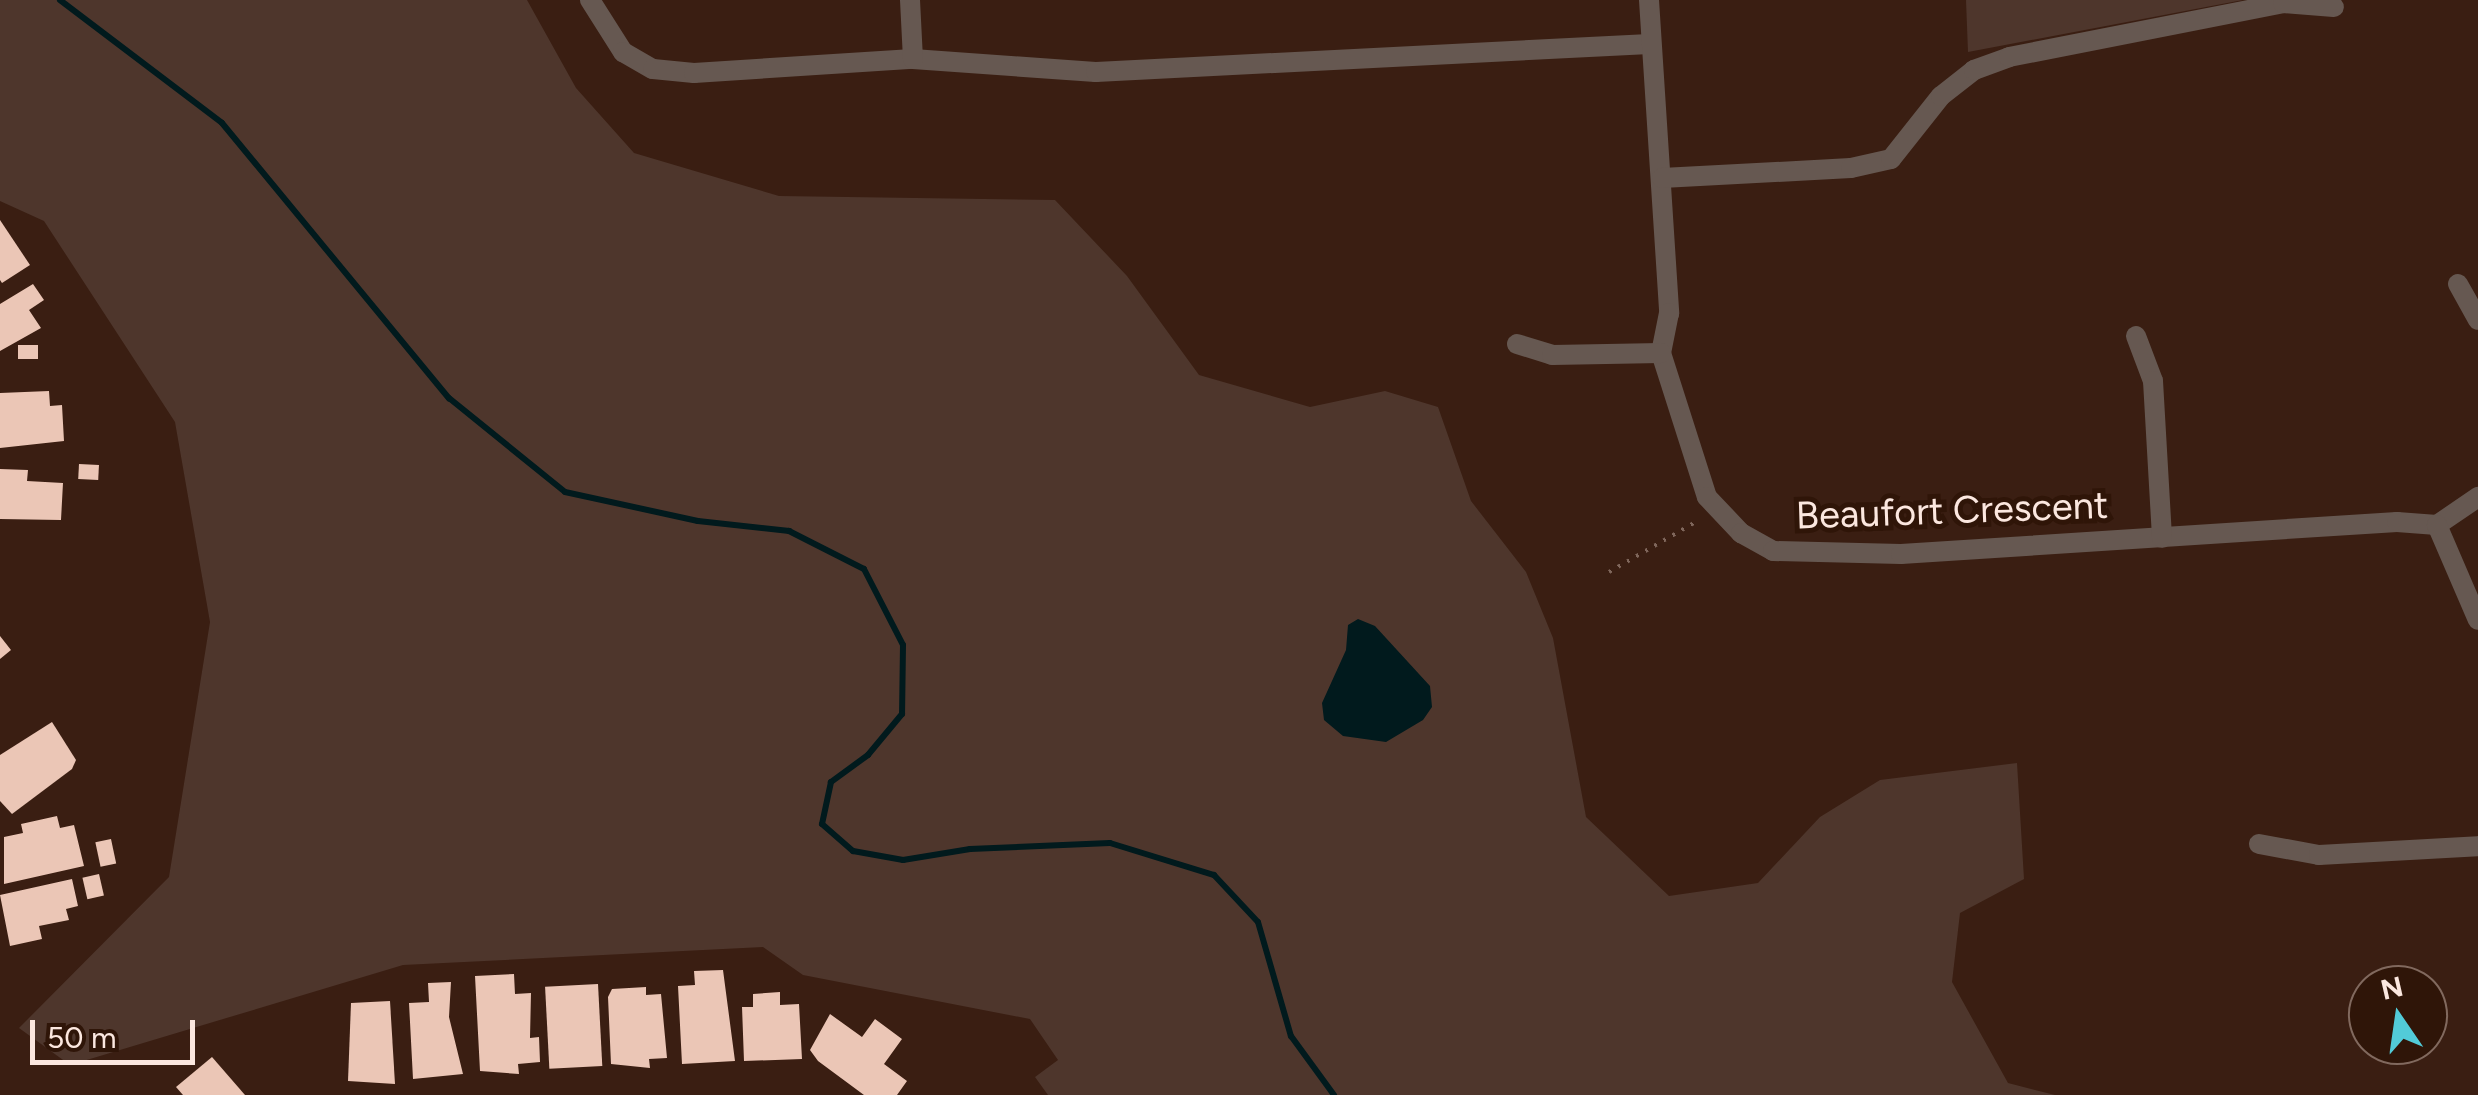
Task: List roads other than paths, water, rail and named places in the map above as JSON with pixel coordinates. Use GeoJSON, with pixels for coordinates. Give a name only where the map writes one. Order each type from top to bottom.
{"type":"FeatureCollection","features":[{"type":"Feature","properties":{"kind":"street"},"geometry":{"type":"LineString","coordinates":[[590,0],[624,52],[653,69],[694,73],[914,59],[1096,72],[1649,44]]}},
{"type":"Feature","properties":{"kind":"street"},"geometry":{"type":"LineString","coordinates":[[910,0],[914,59]]}},
{"type":"Feature","properties":{"kind":"street","name":"Beaufort Crescent"},"geometry":{"type":"LineString","coordinates":[[1648,0],[1669,314],[1660,353],[1707,498],[1741,533],[1773,551],[1820,556],[2397,522],[2437,526]]}},
{"type":"Feature","properties":{"kind":"street"},"geometry":{"type":"LineString","coordinates":[[1662,178],[1851,168],[1890,159],[1941,96],[1974,70],[2009,57],[2282,2],[2334,7]]}},
{"type":"Feature","properties":{"kind":"street"},"geometry":{"type":"LineString","coordinates":[[2458,284],[2478,320]]}},
{"type":"Feature","properties":{"kind":"street"},"geometry":{"type":"LineString","coordinates":[[2136,336],[2152,381],[2162,538]]}},
{"type":"Feature","properties":{"kind":"street"},"geometry":{"type":"LineString","coordinates":[[1517,344],[1552,356],[1660,353]]}},
{"type":"Feature","properties":{"kind":"street"},"geometry":{"type":"LineString","coordinates":[[2478,498],[2437,526],[2478,620]]}},
{"type":"Feature","properties":{"kind":"street"},"geometry":{"type":"LineString","coordinates":[[2258,844],[2319,854],[2478,846]]}},
{"type":"Feature","properties":{"kind":"water"},"geometry":{"type":"Polygon","coordinates":[[[1358,619],[1375,626],[1430,686],[1432,707],[1423,720],[1386,742],[1343,736],[1324,720],[1322,703],[1346,650],[1348,625],[1358,619]]]}},
{"type":"Feature","properties":{"kind":"waterway"},"geometry":{"type":"LineString","coordinates":[[60,0],[222,123],[449,398],[565,492],[698,521],[789,531],[864,569],[903,645],[902,714],[868,755],[831,782],[822,824],[853,851],[903,860],[970,849],[1110,843],[1214,875],[1258,922],[1291,1036],[1334,1095]]}}]}
